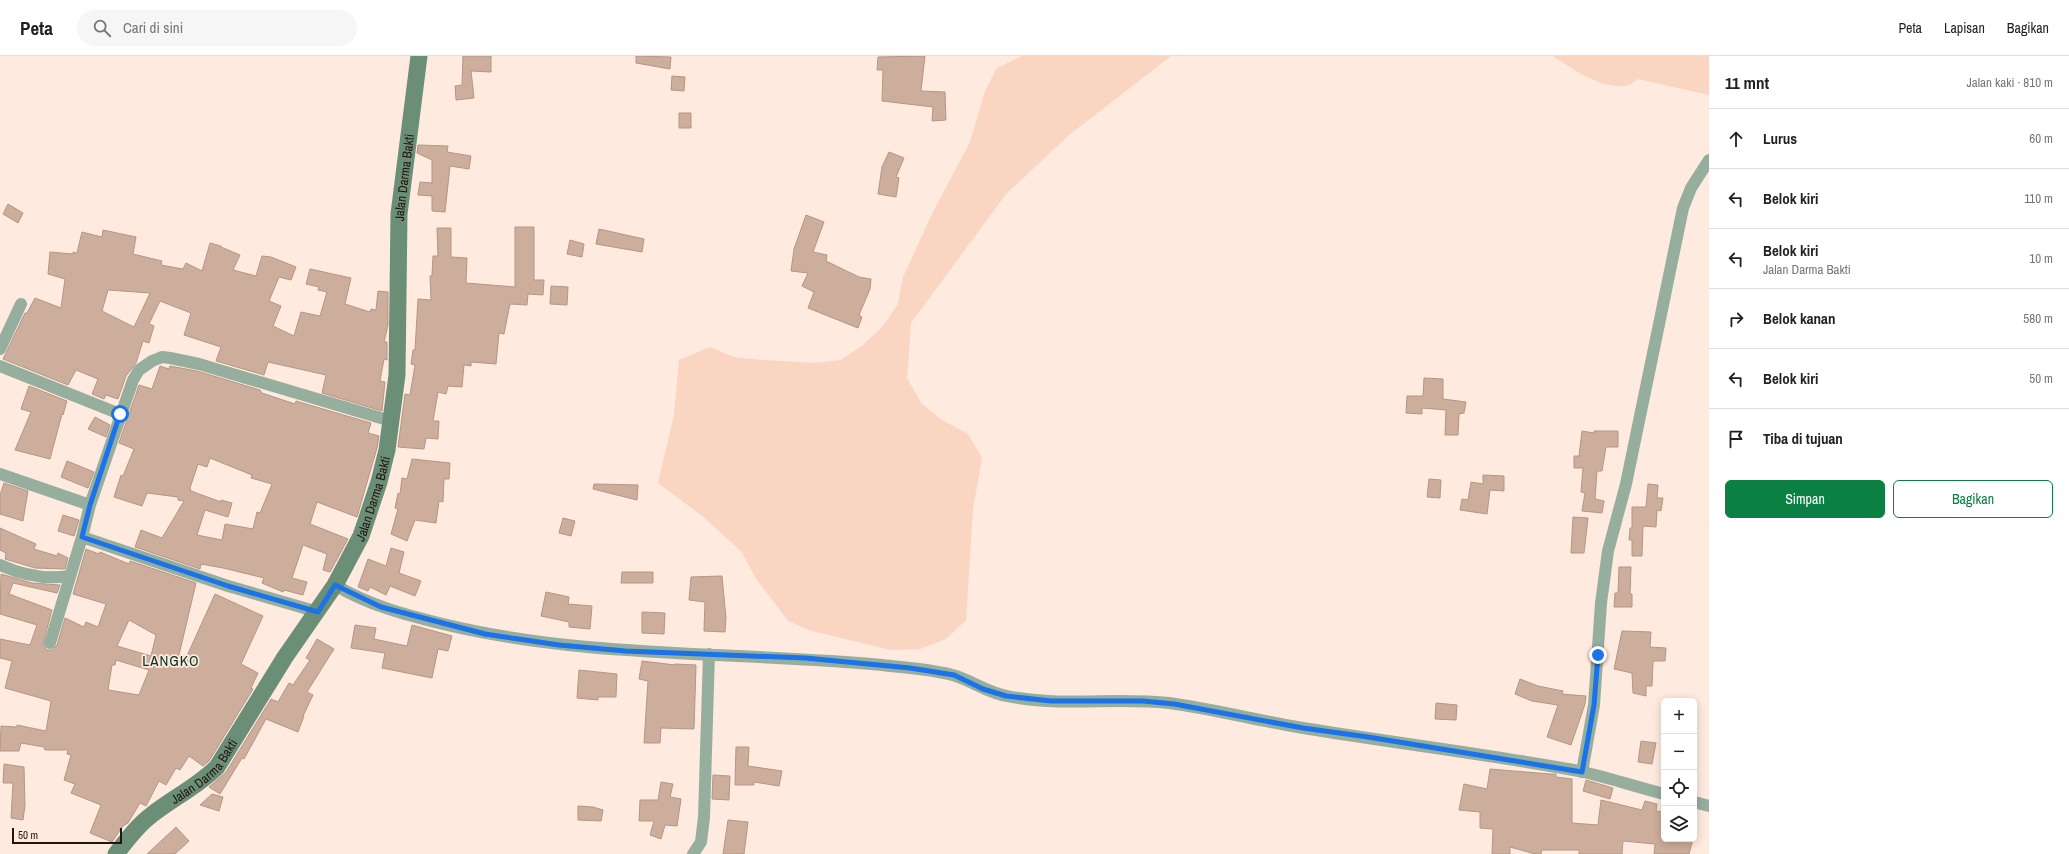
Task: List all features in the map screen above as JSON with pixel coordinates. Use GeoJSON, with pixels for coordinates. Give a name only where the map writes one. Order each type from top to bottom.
{"type":"FeatureCollection","features":[{"type":"Feature","properties":{"kind":"street","name":"Jalan Darma Bakti"},"geometry":{"type":"LineString","coordinates":[[116,854],[138,827],[150,817],[203,781],[217,766],[285,657],[318,612],[335,585],[353,552],[368,519],[388,450],[397,376],[399,214],[419,56]]}},
{"type":"Feature","properties":{"kind":"street"},"geometry":{"type":"LineString","coordinates":[[1582,772],[1594,705],[1602,603],[1608,551],[1626,484],[1683,208],[1691,188],[1709,160]]}},
{"type":"Feature","properties":{"kind":"street"},"geometry":{"type":"LineString","coordinates":[[0,348],[21,304]]}},
{"type":"Feature","properties":{"kind":"street"},"geometry":{"type":"LineString","coordinates":[[50,643],[82,537],[90,505],[120,414],[139,370],[146,364],[162,357],[200,364],[391,421]]}},
{"type":"Feature","properties":{"kind":"street"},"geometry":{"type":"LineString","coordinates":[[0,366],[120,414]]}},
{"type":"Feature","properties":{"kind":"street"},"geometry":{"type":"LineString","coordinates":[[0,474],[90,505]]}},
{"type":"Feature","properties":{"kind":"street"},"geometry":{"type":"LineString","coordinates":[[82,537],[228,586],[318,612]]}},
{"type":"Feature","properties":{"kind":"street"},"geometry":{"type":"LineString","coordinates":[[0,565],[34,577],[51,578],[69,576]]}},
{"type":"Feature","properties":{"kind":"street"},"geometry":{"type":"LineString","coordinates":[[335,585],[381,607],[485,634],[559,645],[625,651],[805,658],[929,671],[954,675],[983,689],[1006,696],[1044,700],[1143,701],[1174,704],[1303,728],[1368,737],[1582,772],[1661,793]]}},
{"type":"Feature","properties":{"kind":"street"},"geometry":{"type":"LineString","coordinates":[[693,854],[701,842],[704,817],[709,654]]}},
{"type":"Feature","properties":{"kind":"street"},"geometry":{"type":"LineString","coordinates":[[1697,803],[1709,806]]}},
{"type":"Feature","properties":{"kind":"shaded area"},"geometry":{"type":"Polygon","coordinates":[[[1022,56],[1171,56],[1069,135],[1006,194],[911,323],[907,378],[921,403],[942,420],[968,434],[982,458],[973,509],[966,620],[946,639],[920,649],[891,650],[812,631],[788,621],[755,577],[742,552],[701,515],[658,483],[674,415],[679,360],[710,347],[733,357],[815,363],[841,360],[862,346],[883,326],[898,304],[903,277],[932,214],[970,142],[985,91],[997,68],[1022,56]]]}},
{"type":"Feature","properties":{"kind":"shaded area"},"geometry":{"type":"Polygon","coordinates":[[[1553,56],[1709,56],[1709,95],[1638,79],[1626,86],[1605,84],[1587,77],[1553,56]]]}},
{"type":"Feature","properties":{"kind":"building"},"geometry":{"type":"Polygon","coordinates":[[[463,56],[491,56],[491,72],[471,71],[474,98],[456,100],[455,86],[462,85],[463,56]]]}},
{"type":"Feature","properties":{"kind":"building"},"geometry":{"type":"Polygon","coordinates":[[[636,56],[671,57],[670,69],[636,63],[636,56]]]}},
{"type":"Feature","properties":{"kind":"building"},"geometry":{"type":"Polygon","coordinates":[[[925,56],[921,91],[945,92],[946,120],[932,121],[933,107],[882,101],[883,70],[877,70],[878,57],[925,56]]]}},
{"type":"Feature","properties":{"kind":"building"},"geometry":{"type":"Polygon","coordinates":[[[672,76],[685,77],[684,91],[671,90],[672,76]]]}},
{"type":"Feature","properties":{"kind":"building"},"geometry":{"type":"Polygon","coordinates":[[[679,113],[691,113],[691,128],[679,128],[679,113]]]}},
{"type":"Feature","properties":{"kind":"building"},"geometry":{"type":"Polygon","coordinates":[[[418,145],[448,146],[447,152],[471,156],[469,169],[450,166],[445,212],[432,211],[432,196],[418,195],[420,182],[432,183],[432,160],[417,153],[418,145]]]}},
{"type":"Feature","properties":{"kind":"building"},"geometry":{"type":"Polygon","coordinates":[[[889,152],[904,158],[896,177],[899,178],[896,197],[878,194],[882,167],[889,152]]]}},
{"type":"Feature","properties":{"kind":"building"},"geometry":{"type":"Polygon","coordinates":[[[8,204],[23,213],[18,223],[3,214],[8,204]]]}},
{"type":"Feature","properties":{"kind":"building"},"geometry":{"type":"Polygon","coordinates":[[[806,215],[824,222],[813,252],[827,255],[826,261],[859,277],[871,279],[870,289],[859,315],[862,317],[858,328],[808,308],[814,292],[802,286],[808,273],[791,271],[794,249],[806,215]]]}},
{"type":"Feature","properties":{"kind":"building"},"geometry":{"type":"Polygon","coordinates":[[[515,227],[534,227],[534,280],[544,280],[543,295],[528,294],[527,305],[510,304],[504,334],[499,333],[496,364],[471,362],[471,366],[464,365],[462,387],[448,386],[446,394],[438,392],[433,421],[439,421],[438,439],[426,438],[424,449],[398,447],[405,394],[410,395],[415,365],[411,364],[413,350],[415,350],[418,299],[431,300],[430,276],[432,276],[433,256],[438,256],[437,228],[451,228],[451,257],[467,258],[466,283],[515,287],[515,227]]]}},
{"type":"Feature","properties":{"kind":"building"},"geometry":{"type":"Polygon","coordinates":[[[599,229],[644,239],[642,252],[596,244],[599,229]]]}},
{"type":"Feature","properties":{"kind":"building"},"geometry":{"type":"Polygon","coordinates":[[[103,230],[136,237],[133,254],[162,261],[161,265],[183,269],[186,263],[202,271],[210,243],[221,246],[240,255],[233,270],[256,276],[262,256],[271,257],[296,267],[291,280],[279,277],[269,301],[281,306],[273,326],[294,336],[301,312],[320,316],[327,292],[318,290],[319,287],[306,284],[310,269],[351,278],[345,304],[370,312],[371,309],[376,310],[378,291],[388,292],[388,325],[384,342],[387,342],[387,360],[384,359],[380,381],[385,382],[382,411],[322,393],[326,375],[268,362],[264,375],[216,361],[221,347],[184,335],[191,313],[160,301],[149,324],[154,326],[149,343],[143,341],[136,363],[126,376],[118,399],[106,395],[104,399],[92,394],[98,379],[76,370],[68,385],[3,359],[25,313],[27,313],[35,298],[61,308],[65,279],[48,274],[50,252],[77,253],[82,232],[102,237],[103,230]],[[108,290],[102,311],[134,327],[150,293],[108,290]]]}},
{"type":"Feature","properties":{"kind":"building"},"geometry":{"type":"Polygon","coordinates":[[[570,240],[584,244],[582,257],[567,254],[570,240]]]}},
{"type":"Feature","properties":{"kind":"building"},"geometry":{"type":"Polygon","coordinates":[[[551,286],[568,287],[567,305],[550,304],[551,286]]]}},
{"type":"Feature","properties":{"kind":"building"},"geometry":{"type":"Polygon","coordinates":[[[160,366],[169,369],[170,366],[197,371],[260,390],[262,393],[295,404],[296,401],[371,423],[368,433],[379,436],[377,448],[357,517],[317,502],[310,524],[348,539],[330,572],[323,570],[327,554],[303,545],[292,578],[307,582],[303,595],[284,590],[283,592],[262,583],[264,578],[201,564],[200,569],[135,547],[141,530],[162,538],[184,501],[178,500],[178,497],[147,493],[142,506],[114,497],[121,475],[123,476],[134,449],[119,443],[139,385],[152,389],[160,366]],[[210,458],[207,467],[198,464],[190,488],[191,491],[221,502],[221,500],[232,503],[228,517],[205,510],[197,535],[222,540],[225,524],[253,529],[257,512],[260,513],[272,484],[251,478],[252,475],[210,458]]]}},
{"type":"Feature","properties":{"kind":"building"},"geometry":{"type":"Polygon","coordinates":[[[1424,378],[1443,379],[1443,399],[1466,402],[1464,413],[1459,414],[1458,435],[1445,435],[1446,410],[1422,408],[1422,414],[1406,413],[1407,396],[1423,396],[1424,378]]]}},
{"type":"Feature","properties":{"kind":"building"},"geometry":{"type":"Polygon","coordinates":[[[29,386],[67,401],[50,459],[15,450],[31,412],[21,409],[29,386]]]}},
{"type":"Feature","properties":{"kind":"building"},"geometry":{"type":"Polygon","coordinates":[[[95,417],[110,425],[106,437],[88,429],[95,417]]]}},
{"type":"Feature","properties":{"kind":"building"},"geometry":{"type":"Polygon","coordinates":[[[1582,431],[1594,433],[1594,431],[1618,431],[1618,447],[1606,447],[1602,471],[1597,471],[1595,499],[1604,501],[1602,513],[1582,511],[1585,493],[1581,492],[1583,468],[1574,468],[1574,456],[1579,456],[1582,431]]]}},
{"type":"Feature","properties":{"kind":"building"},"geometry":{"type":"Polygon","coordinates":[[[412,459],[450,463],[449,479],[444,479],[443,502],[439,501],[436,523],[415,520],[407,541],[391,534],[398,509],[395,508],[398,493],[400,494],[402,478],[407,479],[412,459]]]}},
{"type":"Feature","properties":{"kind":"building"},"geometry":{"type":"Polygon","coordinates":[[[67,461],[94,472],[88,488],[61,477],[67,461]]]}},
{"type":"Feature","properties":{"kind":"building"},"geometry":{"type":"Polygon","coordinates":[[[1483,475],[1504,476],[1504,491],[1490,490],[1487,514],[1460,510],[1462,499],[1468,500],[1471,482],[1483,484],[1483,475]]]}},
{"type":"Feature","properties":{"kind":"building"},"geometry":{"type":"Polygon","coordinates":[[[1429,479],[1441,480],[1440,498],[1427,497],[1429,479]]]}},
{"type":"Feature","properties":{"kind":"building"},"geometry":{"type":"Polygon","coordinates":[[[4,483],[28,491],[23,521],[0,514],[0,495],[4,483]]]}},
{"type":"Feature","properties":{"kind":"building"},"geometry":{"type":"Polygon","coordinates":[[[594,484],[638,485],[637,500],[593,489],[594,484]]]}},
{"type":"Feature","properties":{"kind":"building"},"geometry":{"type":"Polygon","coordinates":[[[1648,484],[1658,485],[1657,498],[1663,498],[1661,511],[1657,510],[1656,527],[1643,526],[1642,556],[1632,556],[1632,540],[1629,540],[1630,528],[1632,528],[1632,507],[1646,507],[1648,484]]]}},
{"type":"Feature","properties":{"kind":"building"},"geometry":{"type":"Polygon","coordinates":[[[63,515],[79,520],[74,536],[58,531],[63,515]]]}},
{"type":"Feature","properties":{"kind":"building"},"geometry":{"type":"Polygon","coordinates":[[[1573,517],[1588,518],[1584,553],[1571,553],[1573,517]]]}},
{"type":"Feature","properties":{"kind":"building"},"geometry":{"type":"Polygon","coordinates":[[[563,518],[575,521],[571,536],[559,533],[563,518]]]}},
{"type":"Feature","properties":{"kind":"building"},"geometry":{"type":"Polygon","coordinates":[[[0,528],[36,544],[34,549],[57,556],[58,553],[68,558],[65,569],[35,568],[5,559],[6,553],[0,550],[0,528]]]}},
{"type":"Feature","properties":{"kind":"building"},"geometry":{"type":"Polygon","coordinates":[[[391,548],[404,552],[399,573],[421,581],[415,596],[390,586],[386,595],[370,587],[368,591],[358,587],[368,559],[386,566],[391,548]]]}},
{"type":"Feature","properties":{"kind":"building"},"geometry":{"type":"Polygon","coordinates":[[[86,549],[99,554],[100,552],[129,564],[130,561],[196,583],[179,655],[186,658],[215,594],[263,616],[241,664],[258,673],[251,688],[253,689],[209,761],[203,766],[189,756],[180,770],[176,768],[166,785],[159,781],[146,806],[140,803],[128,823],[123,826],[112,842],[90,833],[101,805],[71,793],[75,784],[64,780],[71,755],[67,754],[68,750],[45,750],[44,747],[21,743],[19,751],[0,751],[1,726],[17,727],[17,725],[46,731],[51,701],[5,688],[12,661],[0,658],[0,639],[30,645],[37,625],[0,614],[1,574],[32,583],[60,585],[57,593],[13,583],[9,594],[52,610],[43,644],[47,650],[52,650],[57,645],[65,618],[84,627],[86,622],[98,627],[106,604],[73,594],[86,549]],[[129,620],[117,646],[151,656],[156,635],[129,620]],[[116,660],[115,665],[112,665],[108,690],[139,695],[149,670],[116,660]]]}},
{"type":"Feature","properties":{"kind":"building"},"geometry":{"type":"Polygon","coordinates":[[[1619,567],[1631,567],[1630,594],[1632,594],[1632,607],[1614,607],[1615,593],[1618,593],[1619,567]]]}},
{"type":"Feature","properties":{"kind":"building"},"geometry":{"type":"Polygon","coordinates":[[[622,572],[653,572],[653,583],[621,583],[622,572]]]}},
{"type":"Feature","properties":{"kind":"building"},"geometry":{"type":"Polygon","coordinates":[[[722,576],[726,618],[725,632],[704,631],[705,602],[689,600],[691,577],[722,576]]]}},
{"type":"Feature","properties":{"kind":"building"},"geometry":{"type":"Polygon","coordinates":[[[546,592],[569,597],[568,604],[592,606],[590,629],[569,627],[569,622],[541,616],[546,592]]]}},
{"type":"Feature","properties":{"kind":"building"},"geometry":{"type":"Polygon","coordinates":[[[642,612],[665,613],[664,634],[642,633],[642,612]]]}},
{"type":"Feature","properties":{"kind":"building"},"geometry":{"type":"Polygon","coordinates":[[[355,625],[376,628],[374,639],[407,646],[412,625],[452,636],[448,651],[438,649],[432,678],[382,668],[385,653],[351,648],[355,625]]]}},
{"type":"Feature","properties":{"kind":"building"},"geometry":{"type":"Polygon","coordinates":[[[1622,631],[1651,632],[1650,647],[1666,648],[1665,661],[1653,661],[1652,686],[1646,686],[1646,696],[1633,693],[1632,673],[1614,669],[1622,631]]]}},
{"type":"Feature","properties":{"kind":"building"},"geometry":{"type":"Polygon","coordinates":[[[317,639],[334,649],[307,692],[313,695],[303,716],[298,732],[266,719],[244,759],[242,758],[220,794],[209,787],[226,772],[271,699],[278,702],[289,683],[293,685],[310,660],[306,658],[317,639]]]}},
{"type":"Feature","properties":{"kind":"building"},"geometry":{"type":"Polygon","coordinates":[[[642,661],[675,665],[696,665],[694,729],[661,728],[660,743],[644,743],[648,681],[639,679],[642,661]]]}},
{"type":"Feature","properties":{"kind":"building"},"geometry":{"type":"Polygon","coordinates":[[[579,670],[617,674],[616,697],[598,697],[598,700],[577,698],[579,670]]]}},
{"type":"Feature","properties":{"kind":"building"},"geometry":{"type":"Polygon","coordinates":[[[1520,679],[1538,686],[1563,691],[1562,694],[1586,696],[1585,704],[1571,745],[1547,737],[1558,705],[1532,701],[1515,694],[1520,679]]]}},
{"type":"Feature","properties":{"kind":"building"},"geometry":{"type":"Polygon","coordinates":[[[1436,703],[1457,705],[1456,720],[1435,719],[1436,703]]]}},
{"type":"Feature","properties":{"kind":"building"},"geometry":{"type":"Polygon","coordinates":[[[1641,741],[1656,743],[1652,764],[1638,762],[1641,741]]]}},
{"type":"Feature","properties":{"kind":"building"},"geometry":{"type":"Polygon","coordinates":[[[736,747],[749,747],[748,766],[782,771],[779,786],[754,782],[754,785],[735,785],[736,747]]]}},
{"type":"Feature","properties":{"kind":"building"},"geometry":{"type":"Polygon","coordinates":[[[4,764],[24,767],[25,805],[23,820],[11,818],[13,783],[3,783],[4,764]]]}},
{"type":"Feature","properties":{"kind":"building"},"geometry":{"type":"Polygon","coordinates":[[[1490,769],[1556,774],[1556,777],[1572,779],[1572,823],[1598,825],[1601,800],[1642,810],[1645,801],[1657,804],[1656,811],[1661,812],[1661,842],[1692,842],[1689,854],[1654,854],[1655,844],[1623,841],[1622,854],[1579,854],[1579,850],[1542,850],[1541,854],[1535,854],[1510,847],[1510,854],[1492,854],[1493,829],[1480,828],[1480,812],[1459,810],[1464,784],[1487,789],[1490,769]]]}},
{"type":"Feature","properties":{"kind":"building"},"geometry":{"type":"Polygon","coordinates":[[[713,775],[730,776],[729,800],[712,799],[713,775]]]}},
{"type":"Feature","properties":{"kind":"building"},"geometry":{"type":"Polygon","coordinates":[[[1586,780],[1613,788],[1610,799],[1583,791],[1586,780]]]}},
{"type":"Feature","properties":{"kind":"building"},"geometry":{"type":"Polygon","coordinates":[[[661,782],[673,784],[670,797],[681,799],[677,826],[665,825],[661,839],[650,835],[654,821],[639,821],[640,800],[658,800],[661,782]]]}},
{"type":"Feature","properties":{"kind":"building"},"geometry":{"type":"Polygon","coordinates":[[[212,794],[223,797],[219,811],[200,805],[212,794]]]}},
{"type":"Feature","properties":{"kind":"building"},"geometry":{"type":"Polygon","coordinates":[[[578,806],[593,807],[603,810],[601,821],[578,820],[578,806]]]}},
{"type":"Feature","properties":{"kind":"building"},"geometry":{"type":"Polygon","coordinates":[[[728,820],[748,822],[744,854],[723,854],[728,820]]]}},
{"type":"Feature","properties":{"kind":"building"},"geometry":{"type":"Polygon","coordinates":[[[176,827],[189,841],[175,854],[147,854],[176,827]]]}},
{"type":"Feature","properties":{"kind":"district","name":"LANGKO"},"geometry":{"type":"Point","coordinates":[171,661]}},
{"type":"Feature","properties":{"kind":"route"},"geometry":{"type":"LineString","coordinates":[[120,414],[90,505],[82,537],[228,586],[318,612],[335,585],[357,597],[381,607],[485,634],[559,645],[625,651],[805,658],[910,668],[954,675],[983,689],[1006,696],[1051,701],[1143,701],[1174,704],[1303,728],[1368,737],[1582,772],[1594,705],[1598,655]]}}]}
